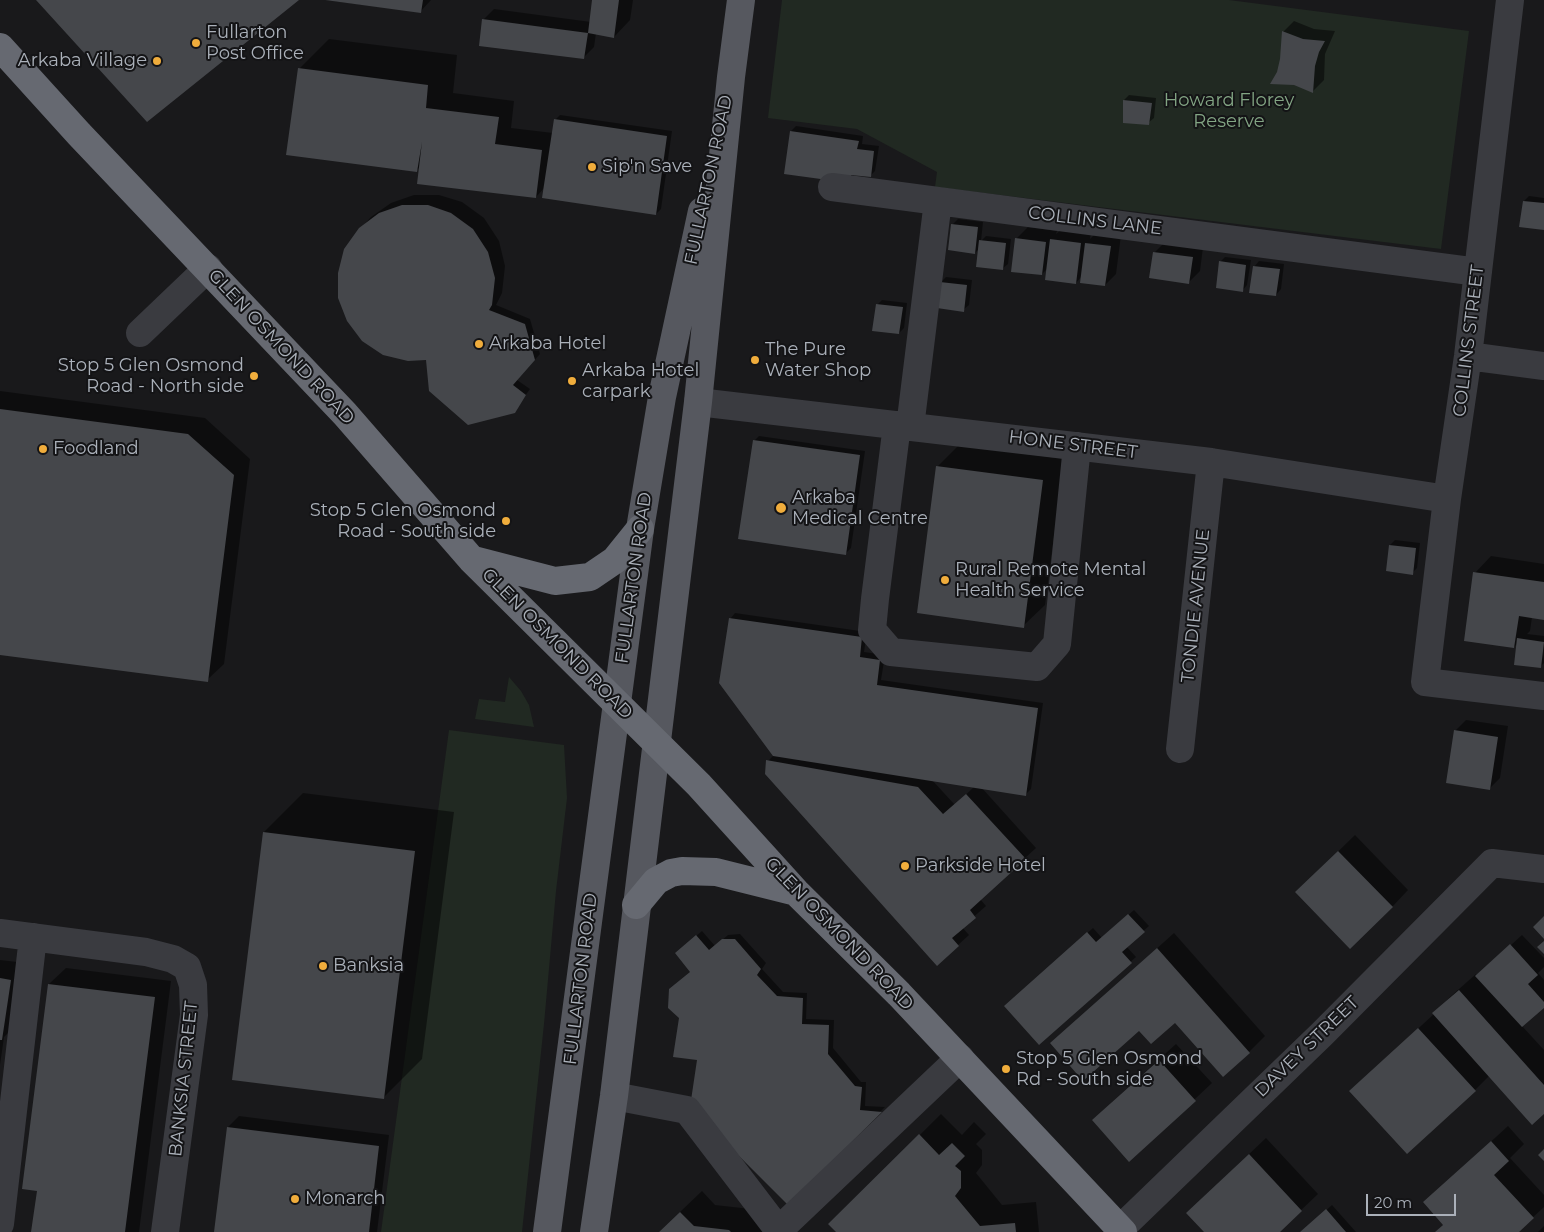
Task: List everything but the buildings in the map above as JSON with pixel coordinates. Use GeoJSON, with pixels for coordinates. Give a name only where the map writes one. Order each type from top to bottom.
{"type":"FeatureCollection","features":[{"type":"Feature","properties":{"kind":"highway","name":"GLEN OSMOND ROAD"},"geometry":{"type":"LineString","coordinates":[[0,47],[79,134],[345,414],[472,560],[699,785],[796,892],[899,994],[1121,1230]]}},
{"type":"Feature","properties":{"kind":"highway"},"geometry":{"type":"LineString","coordinates":[[472,560],[555,581],[590,577],[615,560],[640,529]]}},
{"type":"Feature","properties":{"kind":"highway"},"geometry":{"type":"LineString","coordinates":[[636,905],[656,881],[671,873],[682,871],[716,872],[796,892]]}},
{"type":"Feature","properties":{"kind":"main road","name":"FULLARTON ROAD"},"geometry":{"type":"LineString","coordinates":[[594,1232],[614,1096],[698,402],[731,77],[741,0]]}},
{"type":"Feature","properties":{"kind":"main road","name":"FULLARTON ROAD"},"geometry":{"type":"LineString","coordinates":[[547,1232],[640,529],[662,397],[731,77]]}},
{"type":"Feature","properties":{"kind":"street","name":"COLLINS STREET"},"geometry":{"type":"LineString","coordinates":[[1510,0],[1468,356],[1447,499],[1425,682],[1544,696]]}},
{"type":"Feature","properties":{"kind":"street","name":"COLLINS LANE"},"geometry":{"type":"LineString","coordinates":[[832,187],[1478,272]]}},
{"type":"Feature","properties":{"kind":"street"},"geometry":{"type":"LineString","coordinates":[[938,201],[904,426],[875,599],[872,630],[891,652],[1037,667],[1057,644],[1076,446]]}},
{"type":"Feature","properties":{"kind":"street"},"geometry":{"type":"LineString","coordinates":[[140,333],[208,268]]}},
{"type":"Feature","properties":{"kind":"street"},"geometry":{"type":"LineString","coordinates":[[1468,356],[1544,366]]}},
{"type":"Feature","properties":{"kind":"street","name":"HONE STREET"},"geometry":{"type":"LineString","coordinates":[[698,402],[1211,462],[1447,499]]}},
{"type":"Feature","properties":{"kind":"street","name":"TONDIE AVENUE"},"geometry":{"type":"LineString","coordinates":[[1180,750],[1211,462]]}},
{"type":"Feature","properties":{"kind":"street","name":"DAVEY STREET"},"geometry":{"type":"LineString","coordinates":[[1121,1230],[1322,1034],[1492,863],[1544,870]]}},
{"type":"Feature","properties":{"kind":"street","name":"BANKSIA STREET"},"geometry":{"type":"LineString","coordinates":[[0,933],[146,952],[173,959],[188,967],[193,985],[194,1015],[165,1232]]}},
{"type":"Feature","properties":{"kind":"street"},"geometry":{"type":"LineString","coordinates":[[0,1224],[33,937]]}},
{"type":"Feature","properties":{"kind":"street"},"geometry":{"type":"LineString","coordinates":[[614,1096],[687,1110],[779,1231],[960,1058]]}},
{"type":"Feature","properties":{"kind":"green space","name":"Howard Florey Reserve"},"geometry":{"type":"Polygon","coordinates":[[[782,0],[1229,0],[1469,31],[1441,249],[935,187],[937,172],[857,129],[768,118],[782,0]]]}},
{"type":"Feature","properties":{"kind":"green space"},"geometry":{"type":"Polygon","coordinates":[[[509,677],[521,691],[529,705],[534,727],[475,719],[479,699],[505,702],[509,677]]]}},
{"type":"Feature","properties":{"kind":"green space"},"geometry":{"type":"Polygon","coordinates":[[[449,730],[564,745],[567,798],[522,1232],[381,1232],[449,730]]]}},
{"type":"Feature","properties":{"kind":"place","name":"Fullarton Post Office"},"geometry":{"type":"Point","coordinates":[196,43]}},
{"type":"Feature","properties":{"kind":"place","name":"Arkaba Village"},"geometry":{"type":"Point","coordinates":[157,61]}},
{"type":"Feature","properties":{"kind":"place","name":"Sip'n Save"},"geometry":{"type":"Point","coordinates":[592,167]}},
{"type":"Feature","properties":{"kind":"place","name":"Arkaba Hotel"},"geometry":{"type":"Point","coordinates":[479,344]}},
{"type":"Feature","properties":{"kind":"place","name":"The Pure Water Shop"},"geometry":{"type":"Point","coordinates":[755,360]}},
{"type":"Feature","properties":{"kind":"place","name":"Stop 5 Glen Osmond Road - North side"},"geometry":{"type":"Point","coordinates":[254,376]}},
{"type":"Feature","properties":{"kind":"place","name":"Arkaba Hotel carpark"},"geometry":{"type":"Point","coordinates":[572,381]}},
{"type":"Feature","properties":{"kind":"place","name":"Foodland"},"geometry":{"type":"Point","coordinates":[43,449]}},
{"type":"Feature","properties":{"kind":"place","name":"Arkaba Medical Centre"},"geometry":{"type":"Point","coordinates":[781,508]}},
{"type":"Feature","properties":{"kind":"place","name":"Stop 5 Glen Osmond Road - South side"},"geometry":{"type":"Point","coordinates":[506,521]}},
{"type":"Feature","properties":{"kind":"place","name":"Rural Remote Mental Health Service"},"geometry":{"type":"Point","coordinates":[945,580]}},
{"type":"Feature","properties":{"kind":"place","name":"Parkside Hotel"},"geometry":{"type":"Point","coordinates":[905,866]}},
{"type":"Feature","properties":{"kind":"place","name":"Banksia"},"geometry":{"type":"Point","coordinates":[323,966]}},
{"type":"Feature","properties":{"kind":"place","name":"Stop 5 Glen Osmond Rd - South side"},"geometry":{"type":"Point","coordinates":[1006,1069]}},
{"type":"Feature","properties":{"kind":"place","name":"Monarch"},"geometry":{"type":"Point","coordinates":[295,1199]}}]}
